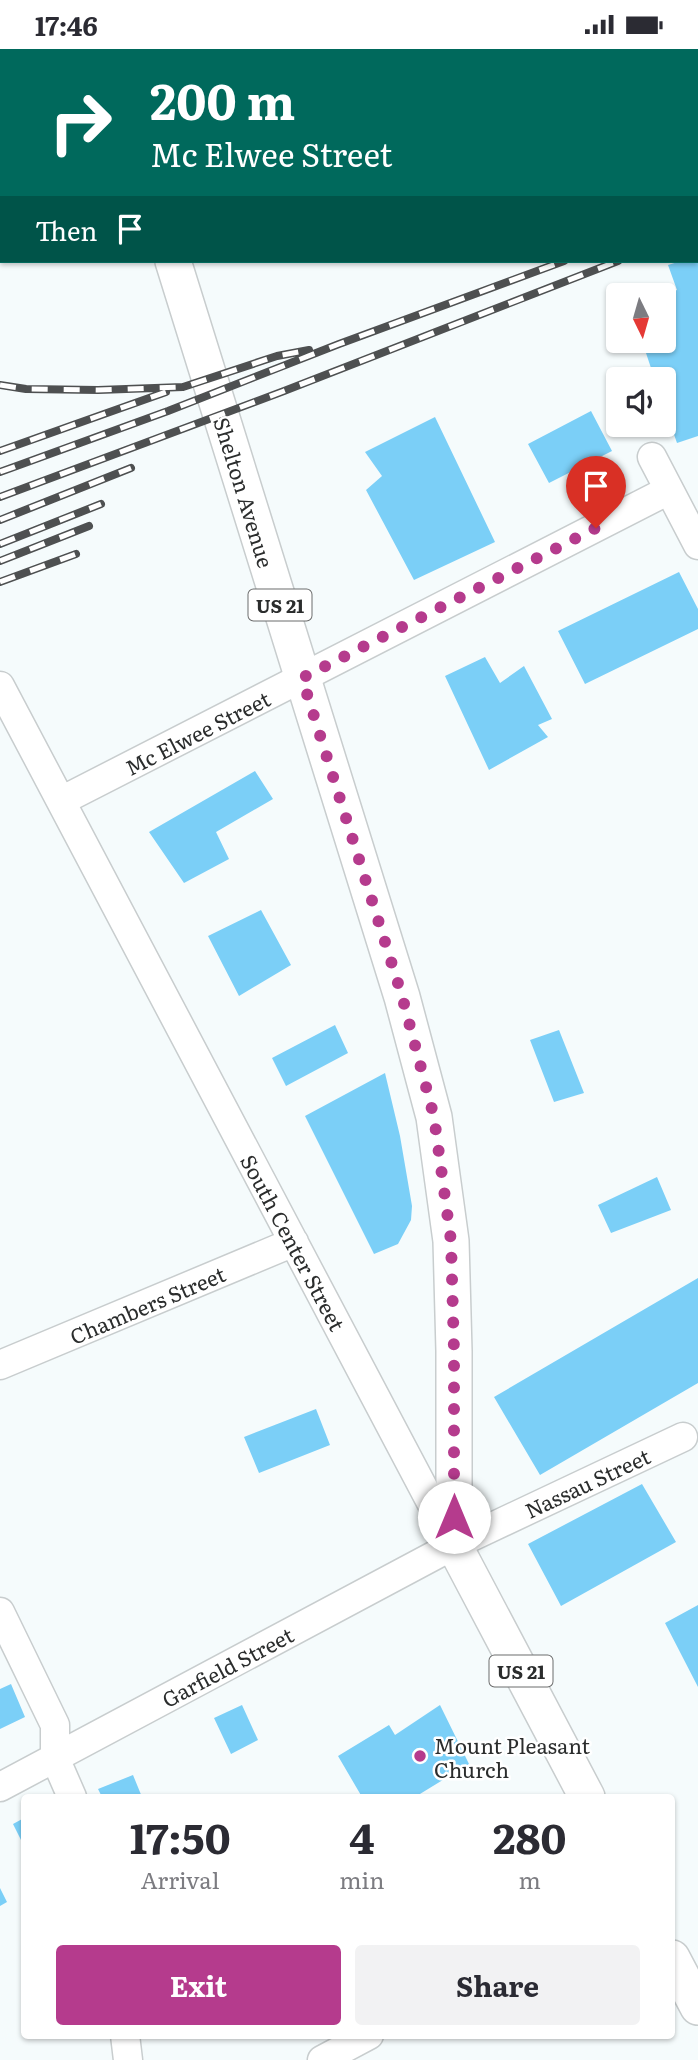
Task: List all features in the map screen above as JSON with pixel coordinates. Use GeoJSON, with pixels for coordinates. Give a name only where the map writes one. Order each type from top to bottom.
{"type":"FeatureCollection","features":[{"type":"Feature","properties":{"kind":"main road","name":"Shelton Avenue"},"geometry":{"type":"LineString","coordinates":[[174,263],[402,996],[434,1117],[451,1241],[454,1545]]}},
{"type":"Feature","properties":{"kind":"main road","name":"South Center Street"},"geometry":{"type":"LineString","coordinates":[[454,1545],[585,1794]]}},
{"type":"Feature","properties":{"kind":"main road"},"geometry":{"type":"LineString","coordinates":[[675,1964],[698,2007]]}},
{"type":"Feature","properties":{"kind":"street"},"geometry":{"type":"LineString","coordinates":[[652,457],[698,545]]}},
{"type":"Feature","properties":{"kind":"street","name":"Mc Elwee Street"},"geometry":{"type":"LineString","coordinates":[[61,801],[669,490]]}},
{"type":"Feature","properties":{"kind":"street","name":"South Center Street"},"geometry":{"type":"LineString","coordinates":[[0,686],[454,1545]]}},
{"type":"Feature","properties":{"kind":"street","name":"Chambers Street"},"geometry":{"type":"LineString","coordinates":[[0,1365],[294,1242]]}},
{"type":"Feature","properties":{"kind":"street","name":"Nassau Street"},"geometry":{"type":"LineString","coordinates":[[454,1545],[683,1437]]}},
{"type":"Feature","properties":{"kind":"street","name":"Garfield Street"},"geometry":{"type":"LineString","coordinates":[[0,1787],[454,1545]]}},
{"type":"Feature","properties":{"kind":"street"},"geometry":{"type":"LineString","coordinates":[[0,1612],[55,1725],[55,1758],[71,1794]]}},
{"type":"Feature","properties":{"kind":"street"},"geometry":{"type":"LineString","coordinates":[[125,2039],[128,2060]]}},
{"type":"Feature","properties":{"kind":"street"},"geometry":{"type":"LineString","coordinates":[[322,2060],[361,2039]]}},
{"type":"Feature","properties":{"kind":"building"},"geometry":{"type":"Polygon","coordinates":[[[698,263],[698,436],[677,443],[676,367],[651,367],[646,353],[676,353],[677,290],[668,265],[698,263]]]}},
{"type":"Feature","properties":{"kind":"building"},"geometry":{"type":"Polygon","coordinates":[[[591,411],[612,451],[549,483],[528,444],[591,411]]]}},
{"type":"Feature","properties":{"kind":"building"},"geometry":{"type":"Polygon","coordinates":[[[435,417],[495,542],[414,580],[366,490],[382,476],[365,452],[435,417]]]}},
{"type":"Feature","properties":{"kind":"building"},"geometry":{"type":"Polygon","coordinates":[[[679,572],[698,609],[698,629],[585,684],[558,631],[679,572]]]}},
{"type":"Feature","properties":{"kind":"building"},"geometry":{"type":"Polygon","coordinates":[[[485,657],[500,683],[524,666],[552,719],[538,725],[548,737],[489,770],[445,676],[485,657]]]}},
{"type":"Feature","properties":{"kind":"building"},"geometry":{"type":"Polygon","coordinates":[[[255,771],[273,799],[216,832],[229,859],[184,883],[149,832],[255,771]]]}},
{"type":"Feature","properties":{"kind":"building"},"geometry":{"type":"Polygon","coordinates":[[[261,910],[291,965],[239,996],[208,936],[261,910]]]}},
{"type":"Feature","properties":{"kind":"building"},"geometry":{"type":"Polygon","coordinates":[[[335,1025],[348,1053],[286,1086],[272,1058],[335,1025]]]}},
{"type":"Feature","properties":{"kind":"building"},"geometry":{"type":"Polygon","coordinates":[[[559,1030],[584,1093],[554,1102],[530,1040],[559,1030]]]}},
{"type":"Feature","properties":{"kind":"building"},"geometry":{"type":"Polygon","coordinates":[[[385,1073],[400,1136],[412,1206],[411,1220],[398,1244],[374,1254],[305,1116],[385,1073]]]}},
{"type":"Feature","properties":{"kind":"building"},"geometry":{"type":"Polygon","coordinates":[[[657,1177],[671,1210],[611,1233],[598,1205],[657,1177]]]}},
{"type":"Feature","properties":{"kind":"building"},"geometry":{"type":"Polygon","coordinates":[[[698,1278],[698,1383],[540,1475],[494,1397],[698,1278]]]}},
{"type":"Feature","properties":{"kind":"building"},"geometry":{"type":"Polygon","coordinates":[[[316,1409],[330,1445],[259,1473],[244,1437],[316,1409]]]}},
{"type":"Feature","properties":{"kind":"building"},"geometry":{"type":"Polygon","coordinates":[[[642,1484],[676,1542],[561,1606],[528,1544],[642,1484]]]}},
{"type":"Feature","properties":{"kind":"building"},"geometry":{"type":"Polygon","coordinates":[[[698,1605],[698,1687],[665,1623],[698,1605]]]}},
{"type":"Feature","properties":{"kind":"building"},"geometry":{"type":"Polygon","coordinates":[[[11,1684],[25,1717],[0,1729],[0,1689],[11,1684]]]}},
{"type":"Feature","properties":{"kind":"building"},"geometry":{"type":"Polygon","coordinates":[[[242,1705],[258,1740],[231,1754],[214,1718],[242,1705]]]}},
{"type":"Feature","properties":{"kind":"building"},"geometry":{"type":"Polygon","coordinates":[[[440,1705],[469,1764],[420,1794],[360,1794],[338,1756],[389,1725],[395,1735],[440,1705]]]}},
{"type":"Feature","properties":{"kind":"building"},"geometry":{"type":"Polygon","coordinates":[[[133,1775],[141,1794],[100,1794],[98,1789],[133,1775]]]}},
{"type":"Feature","properties":{"kind":"building"},"geometry":{"type":"Polygon","coordinates":[[[21,1820],[21,1840],[13,1824],[21,1820]]]}},
{"type":"Feature","properties":{"kind":"building"},"geometry":{"type":"Polygon","coordinates":[[[0,1888],[7,1902],[0,1906],[0,1888]]]}},
{"type":"Feature","properties":{"kind":"railway"},"geometry":{"type":"LineString","coordinates":[[0,472],[559,263]]}},
{"type":"Feature","properties":{"kind":"railway"},"geometry":{"type":"LineString","coordinates":[[0,497],[284,391],[613,263]]}},
{"type":"Feature","properties":{"kind":"railway"},"geometry":{"type":"LineString","coordinates":[[0,385],[26,389],[98,390],[183,387],[277,356],[309,350]]}},
{"type":"Feature","properties":{"kind":"railway"},"geometry":{"type":"LineString","coordinates":[[0,451],[166,392]]}},
{"type":"Feature","properties":{"kind":"railway"},"geometry":{"type":"LineString","coordinates":[[0,520],[131,468]]}},
{"type":"Feature","properties":{"kind":"railway"},"geometry":{"type":"LineString","coordinates":[[0,544],[101,504]]}},
{"type":"Feature","properties":{"kind":"railway"},"geometry":{"type":"LineString","coordinates":[[0,561],[89,526]]}},
{"type":"Feature","properties":{"kind":"railway"},"geometry":{"type":"LineString","coordinates":[[0,582],[76,554]]}},
{"type":"Feature","properties":{"kind":"place","name":"Mount Pleasant Church"},"geometry":{"type":"Point","coordinates":[420,1756]}},
{"type":"Feature","properties":{"kind":"route"},"geometry":{"type":"LineString","coordinates":[[454,1517],[451,1241],[434,1117],[402,996],[302,678],[596,528]]}}]}
